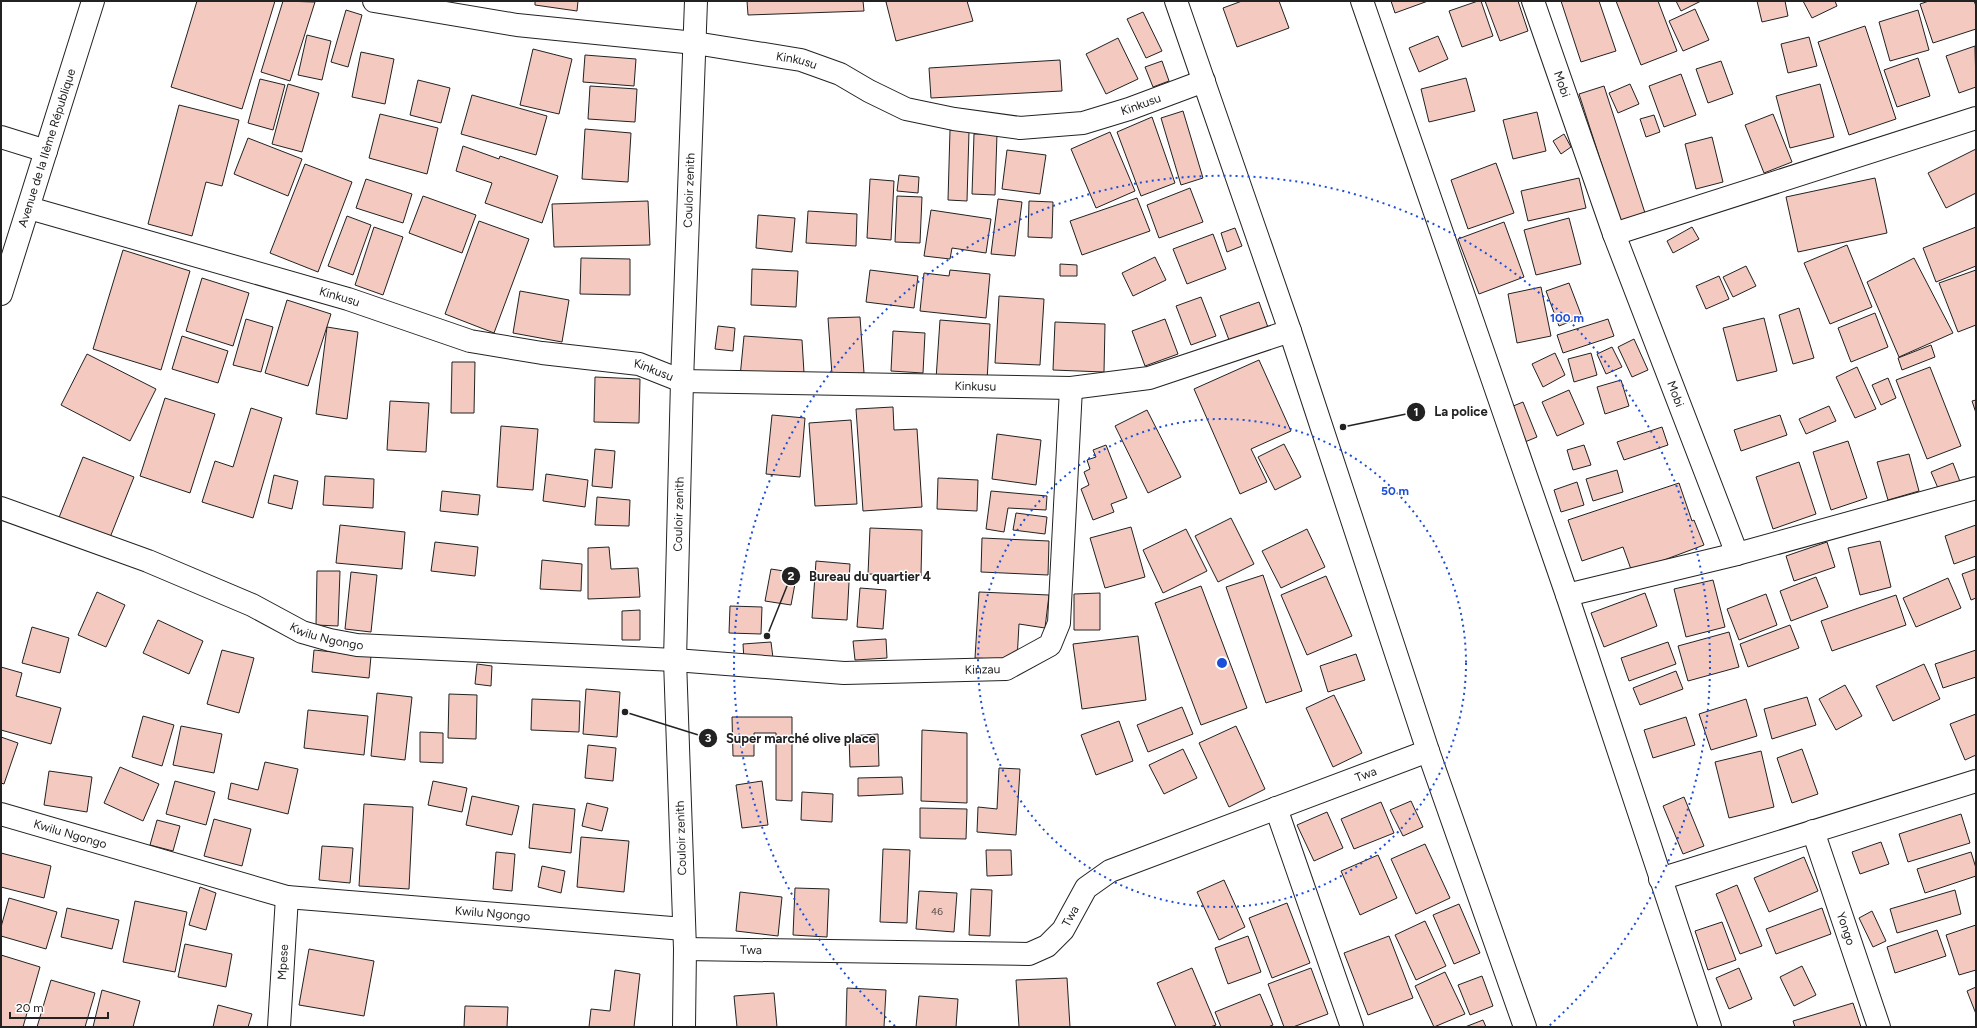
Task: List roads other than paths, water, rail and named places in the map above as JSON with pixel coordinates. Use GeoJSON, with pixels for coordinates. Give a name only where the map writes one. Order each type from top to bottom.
{"type":"FeatureCollection","features":[{"type":"Feature","properties":{"kind":"street","name":"Avenue de la IIème République"},"geometry":{"type":"LineString","coordinates":[[1,294],[93,1]]}},
{"type":"Feature","properties":{"kind":"street","name":"Kinkusu"},"geometry":{"type":"LineString","coordinates":[[374,1],[517,25],[695,43],[801,60],[840,74],[869,91],[906,109],[954,119],[1020,128],[1083,122],[1129,109],[1204,81]]}},
{"type":"Feature","properties":{"kind":"street","name":"Couloir zenith"},"geometry":{"type":"LineString","coordinates":[[684,1027],[684,939],[675,660],[682,381],[696,1]]}},
{"type":"Feature","properties":{"kind":"street"},"geometry":{"type":"LineString","coordinates":[[1176,1],[1290,331],[1428,752],[1525,1027]]}},
{"type":"Feature","properties":{"kind":"street"},"geometry":{"type":"LineString","coordinates":[[1362,1],[1566,595],[1710,1027]]}},
{"type":"Feature","properties":{"kind":"street","name":"Mobi"},"geometry":{"type":"LineString","coordinates":[[1533,1],[1614,234],[1737,554]]}},
{"type":"Feature","properties":{"kind":"street"},"geometry":{"type":"LineString","coordinates":[[1614,234],[1976,118]]}},
{"type":"Feature","properties":{"kind":"street"},"geometry":{"type":"LineString","coordinates":[[1,137],[46,151]]}},
{"type":"Feature","properties":{"kind":"street","name":"Kinkusu"},"geometry":{"type":"LineString","coordinates":[[29,208],[348,300],[470,342],[542,353],[640,364],[682,381],[1071,388],[1149,378],[1290,331]]}},
{"type":"Feature","properties":{"kind":"street","name":"Kinzau"},"geometry":{"type":"LineString","coordinates":[[675,660],[844,672],[1006,669],[1050,645],[1060,624],[1071,388]]}},
{"type":"Feature","properties":{"kind":"street"},"geometry":{"type":"LineString","coordinates":[[1566,595],[1737,554],[1976,488]]}},
{"type":"Feature","properties":{"kind":"street","name":"Kwilu Ngongo"},"geometry":{"type":"LineString","coordinates":[[1,508],[148,561],[252,605],[302,632],[330,640],[357,645],[675,660]]}},
{"type":"Feature","properties":{"kind":"street","name":"Twa"},"geometry":{"type":"LineString","coordinates":[[684,939],[1029,954],[1047,946],[1063,930],[1086,888],[1110,871],[1428,752]]}},
{"type":"Feature","properties":{"kind":"street"},"geometry":{"type":"LineString","coordinates":[[1660,879],[1976,781]]}},
{"type":"Feature","properties":{"kind":"street"},"geometry":{"type":"LineString","coordinates":[[1276,808],[1352,1027]]}},
{"type":"Feature","properties":{"kind":"street","name":"Kwilu Ngongo"},"geometry":{"type":"LineString","coordinates":[[1,814],[287,897],[684,939]]}},
{"type":"Feature","properties":{"kind":"street","name":"Yongo"},"geometry":{"type":"LineString","coordinates":[[1813,831],[1879,1027]]}},
{"type":"Feature","properties":{"kind":"street","name":"Mpese"},"geometry":{"type":"LineString","coordinates":[[279,1027],[287,897]]}},
{"type":"Feature","properties":{"kind":"place","name":"La police"},"geometry":{"type":"Point","coordinates":[1343,427]}},
{"type":"Feature","properties":{"kind":"place","name":"Bureau du quartier 4"},"geometry":{"type":"Point","coordinates":[767,636]}},
{"type":"Feature","properties":{"kind":"place","name":"Super marché olive place"},"geometry":{"type":"Point","coordinates":[625,712]}}]}
